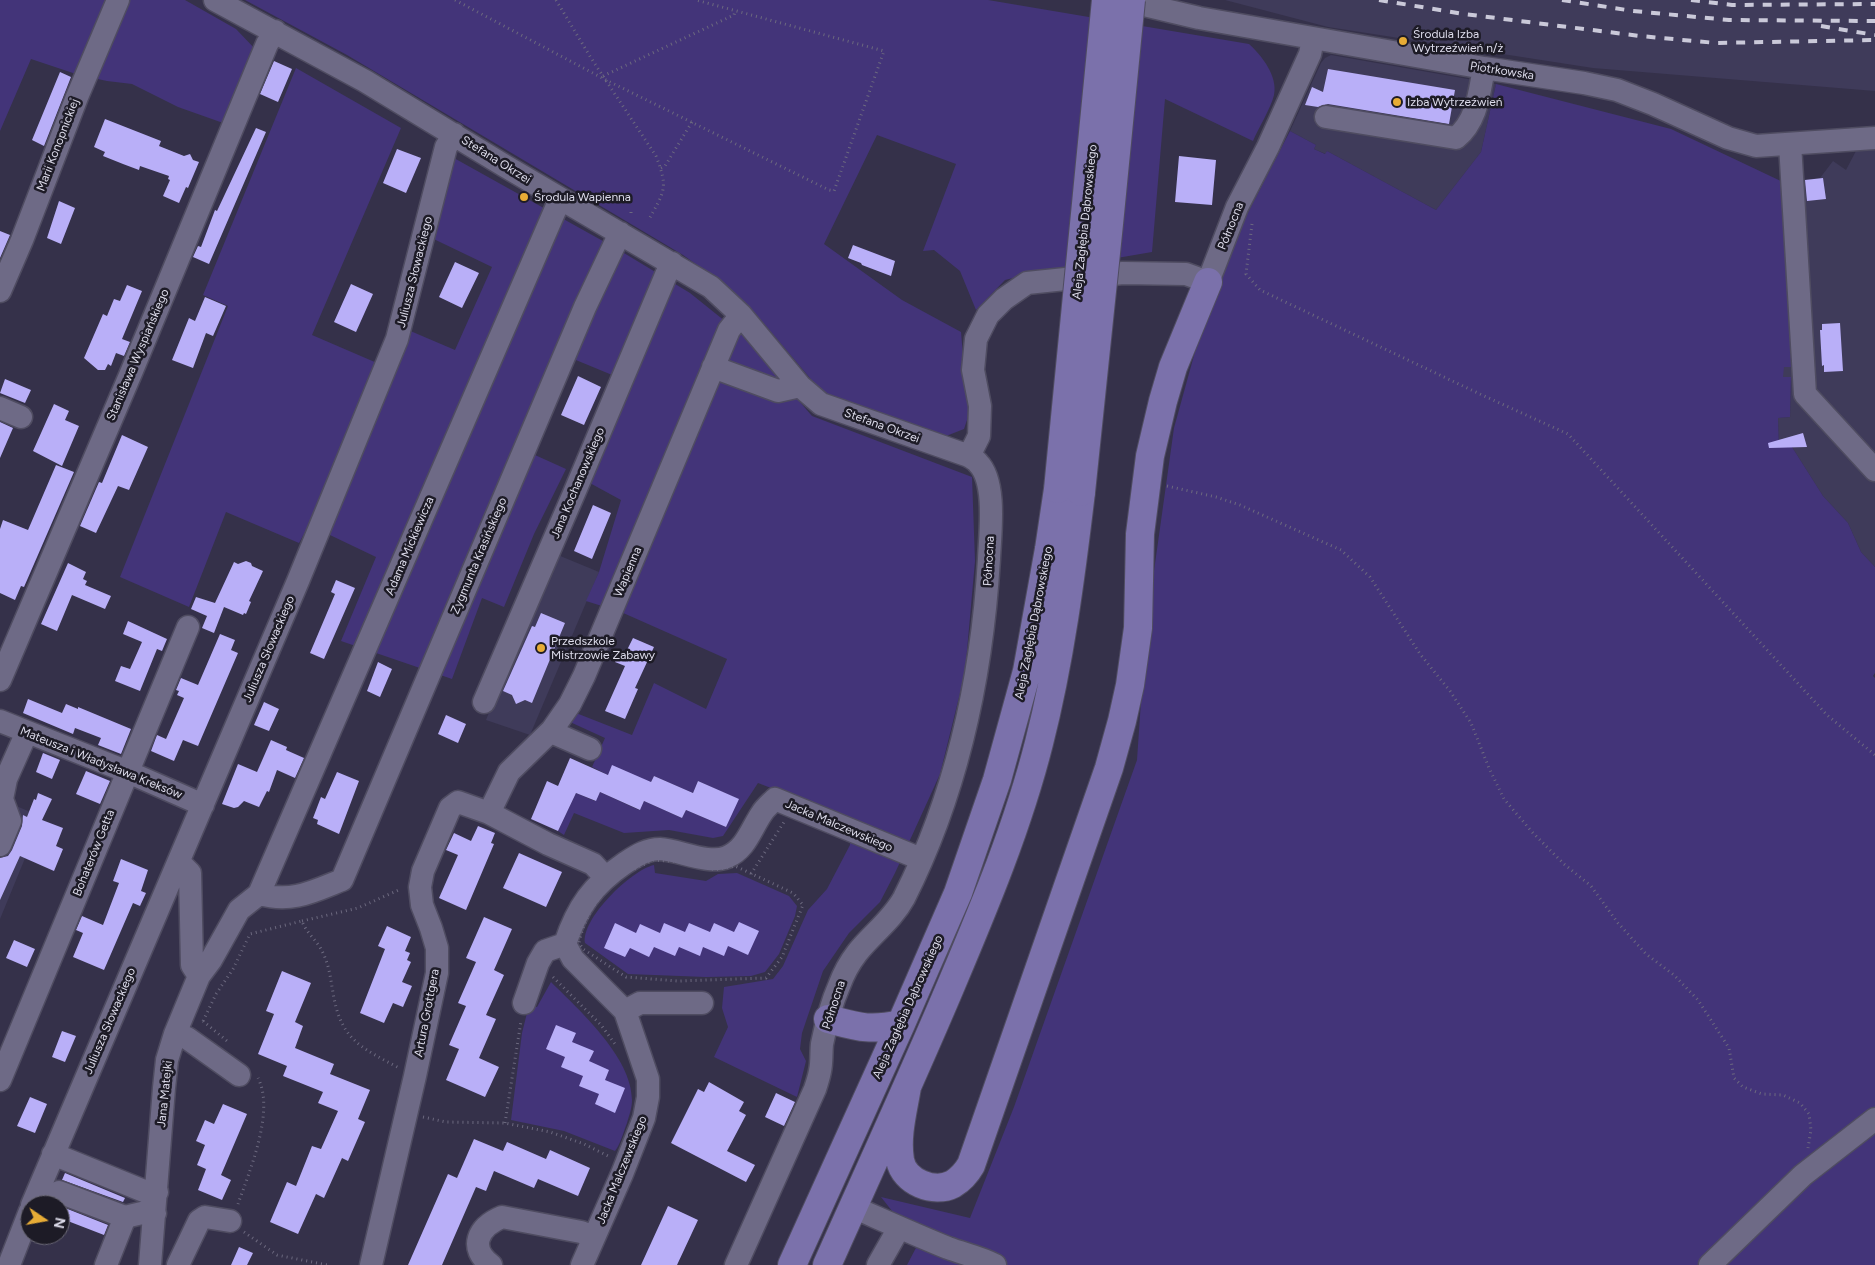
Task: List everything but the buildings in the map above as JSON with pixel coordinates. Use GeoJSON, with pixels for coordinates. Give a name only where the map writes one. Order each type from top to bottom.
{"type":"FeatureCollection","features":[{"type":"Feature","properties":{"kind":"main road","name":"Aleja Zagłębia Dąbrowskiego"},"geometry":{"type":"LineString","coordinates":[[827,1265],[907,1087],[989,896],[1017,819],[1039,743],[1054,674],[1074,547],[1069,490],[1106,0]]}},
{"type":"Feature","properties":{"kind":"main road","name":"Aleja Zagłębia Dąbrowskiego"},"geometry":{"type":"LineString","coordinates":[[792,1265],[901,1024],[958,892],[997,780],[1015,720],[1069,490],[1109,224],[1130,0]]}},
{"type":"Feature","properties":{"kind":"main road"},"geometry":{"type":"LineString","coordinates":[[907,1087],[898,1142],[900,1163],[907,1174],[916,1182],[936,1189],[952,1184],[965,1174],[972,1164],[1110,768],[1130,685],[1138,628],[1140,534],[1150,456],[1163,402],[1174,367],[1208,282]]}},
{"type":"Feature","properties":{"kind":"main road"},"geometry":{"type":"LineString","coordinates":[[828,1019],[860,1028],[879,1029],[901,1024]]}},
{"type":"Feature","properties":{"kind":"street","name":"Marii Konopnickiej"},"geometry":{"type":"LineString","coordinates":[[0,291],[22,240],[77,96],[118,0]]}},
{"type":"Feature","properties":{"kind":"street","name":"Stefana Okrzei"},"geometry":{"type":"LineString","coordinates":[[215,0],[365,81],[560,199],[711,287],[741,315],[800,386],[820,404],[969,456]]}},
{"type":"Feature","properties":{"kind":"street","name":"Piotrkowska"},"geometry":{"type":"LineString","coordinates":[[1123,0],[1199,18],[1313,39],[1617,90],[1728,138],[1756,146],[1875,138]]}},
{"type":"Feature","properties":{"kind":"street","name":"Stanisława Wyspiańskiego"},"geometry":{"type":"LineString","coordinates":[[0,680],[131,373],[267,44],[275,31]]}},
{"type":"Feature","properties":{"kind":"street","name":"Północna"},"geometry":{"type":"LineString","coordinates":[[1208,282],[1237,207],[1268,147],[1310,54],[1313,39]]}},
{"type":"Feature","properties":{"kind":"street"},"geometry":{"type":"LineString","coordinates":[[1326,117],[1456,138],[1465,131],[1473,117],[1484,68]]}},
{"type":"Feature","properties":{"kind":"street","name":"Juliusza Słowackiego"},"geometry":{"type":"LineString","coordinates":[[36,1195],[178,865],[398,339],[446,147],[454,134]]}},
{"type":"Feature","properties":{"kind":"street"},"geometry":{"type":"LineString","coordinates":[[1790,144],[1805,394],[1875,470]]}},
{"type":"Feature","properties":{"kind":"street","name":"Adama Mickiewicza"},"geometry":{"type":"LineString","coordinates":[[259,894],[560,199]]}},
{"type":"Feature","properties":{"kind":"street","name":"Zygmunta Krasińskiego"},"geometry":{"type":"LineString","coordinates":[[259,894],[273,898],[302,896],[342,880],[585,307],[620,233]]}},
{"type":"Feature","properties":{"kind":"street","name":"Jana Kochanowskiego"},"geometry":{"type":"LineString","coordinates":[[484,702],[672,264]]}},
{"type":"Feature","properties":{"kind":"street"},"geometry":{"type":"LineString","coordinates":[[969,456],[979,436],[980,406],[973,370],[976,339],[988,315],[1004,299],[1027,283],[1123,273],[1186,274],[1208,282]]}},
{"type":"Feature","properties":{"kind":"street","name":"Wapienna"},"geometry":{"type":"LineString","coordinates":[[489,813],[510,772],[552,730],[570,704],[584,676],[729,330],[741,315]]}},
{"type":"Feature","properties":{"kind":"street"},"geometry":{"type":"LineString","coordinates":[[713,367],[778,391],[800,386]]}},
{"type":"Feature","properties":{"kind":"street"},"geometry":{"type":"LineString","coordinates":[[0,408],[21,416]]}},
{"type":"Feature","properties":{"kind":"street","name":"Północna"},"geometry":{"type":"LineString","coordinates":[[736,1265],[815,1089],[828,1019],[840,984],[857,953],[884,925],[903,900],[949,786],[967,724],[978,668],[986,606],[991,514],[986,474],[979,463],[969,456]]}},
{"type":"Feature","properties":{"kind":"street","name":"Bohaterów Getta"},"geometry":{"type":"LineString","coordinates":[[0,1080],[188,627]]}},
{"type":"Feature","properties":{"kind":"street","name":"Mateusza i Władysława Kreksów"},"geometry":{"type":"LineString","coordinates":[[0,721],[128,772],[202,805]]}},
{"type":"Feature","properties":{"kind":"street"},"geometry":{"type":"LineString","coordinates":[[552,730],[558,735],[590,748]]}},
{"type":"Feature","properties":{"kind":"street"},"geometry":{"type":"LineString","coordinates":[[0,845],[10,821],[2,799],[6,779],[27,732]]}},
{"type":"Feature","properties":{"kind":"street","name":"Jacka Malczewskiego"},"geometry":{"type":"LineString","coordinates":[[582,1265],[644,1118],[648,1097],[648,1079],[625,1011],[573,959],[565,944],[571,925],[584,901],[605,877],[647,850],[661,849],[705,859],[726,858],[742,847],[762,812],[775,799],[921,859]]}},
{"type":"Feature","properties":{"kind":"street","name":"Artura Grottgera"},"geometry":{"type":"LineString","coordinates":[[371,1265],[415,1076],[438,961],[437,948],[422,905],[420,887],[423,871],[450,808],[458,802],[489,813]]}},
{"type":"Feature","properties":{"kind":"street"},"geometry":{"type":"LineString","coordinates":[[489,813],[548,844],[593,864],[605,877]]}},
{"type":"Feature","properties":{"kind":"street"},"geometry":{"type":"LineString","coordinates":[[178,865],[184,867],[190,873],[192,965],[199,976]]}},
{"type":"Feature","properties":{"kind":"street","name":"Jana Matejki"},"geometry":{"type":"LineString","coordinates":[[150,1265],[167,1060],[175,1034],[199,976],[211,960],[239,910],[259,894]]}},
{"type":"Feature","properties":{"kind":"street"},"geometry":{"type":"LineString","coordinates":[[522,1013],[538,963],[545,951],[565,944]]}},
{"type":"Feature","properties":{"kind":"street"},"geometry":{"type":"LineString","coordinates":[[625,1011],[640,1003],[702,1003]]}},
{"type":"Feature","properties":{"kind":"street"},"geometry":{"type":"LineString","coordinates":[[175,1034],[195,1043],[249,1076]]}},
{"type":"Feature","properties":{"kind":"street"},"geometry":{"type":"LineString","coordinates":[[1710,1265],[1803,1175],[1875,1119]]}},
{"type":"Feature","properties":{"kind":"street"},"geometry":{"type":"LineString","coordinates":[[53,1154],[144,1192],[156,1202],[146,1212],[125,1217],[59,1192]]}},
{"type":"Feature","properties":{"kind":"street"},"geometry":{"type":"LineString","coordinates":[[853,1207],[899,1228],[957,1251],[984,1259],[995,1265]]}},
{"type":"Feature","properties":{"kind":"street"},"geometry":{"type":"LineString","coordinates":[[106,1265],[125,1217]]}},
{"type":"Feature","properties":{"kind":"street"},"geometry":{"type":"LineString","coordinates":[[178,1265],[199,1221],[205,1217],[230,1221]]}},
{"type":"Feature","properties":{"kind":"street"},"geometry":{"type":"LineString","coordinates":[[491,1265],[482,1258],[477,1246],[481,1232],[491,1222],[502,1218],[581,1232],[594,1237]]}},
{"type":"Feature","properties":{"kind":"street"},"geometry":{"type":"LineString","coordinates":[[878,1265],[899,1228]]}},
{"type":"Feature","properties":{"kind":"street"},"geometry":{"type":"LineString","coordinates":[[9,1265],[20,1237]]}},
{"type":"Feature","properties":{"kind":"path"},"geometry":{"type":"LineString","coordinates":[[455,0],[692,122],[828,190],[834,191],[884,51],[696,0]]}},
{"type":"Feature","properties":{"kind":"path"},"geometry":{"type":"LineString","coordinates":[[556,0],[656,156],[661,168],[664,178],[664,192],[648,221]]}},
{"type":"Feature","properties":{"kind":"path"},"geometry":{"type":"LineString","coordinates":[[605,78],[734,15],[735,10]]}},
{"type":"Feature","properties":{"kind":"path"},"geometry":{"type":"LineString","coordinates":[[661,168],[665,166],[692,122]]}},
{"type":"Feature","properties":{"kind":"path"},"geometry":{"type":"LineString","coordinates":[[1237,207],[1252,222],[1246,274],[1260,290],[1568,434],[1827,715],[1875,755]]}},
{"type":"Feature","properties":{"kind":"path"},"geometry":{"type":"LineString","coordinates":[[1167,486],[1216,497],[1240,505],[1342,550],[1370,577],[1420,654],[1450,691],[1471,724],[1504,799],[1533,833],[1564,864],[1591,886],[1618,923],[1646,954],[1674,975],[1698,1000],[1730,1048],[1734,1078],[1743,1087],[1762,1094],[1783,1096],[1800,1102],[1809,1114],[1811,1130],[1803,1175]]}},
{"type":"Feature","properties":{"kind":"path"},"geometry":{"type":"LineString","coordinates":[[751,874],[784,821]]}},
{"type":"Feature","properties":{"kind":"path"},"geometry":{"type":"LineString","coordinates":[[653,860],[682,862],[715,870],[735,866],[751,874],[793,893],[803,905],[782,956],[766,978],[678,981],[626,977],[583,949],[579,943],[582,927],[602,894],[623,876],[653,860]]}},
{"type":"Feature","properties":{"kind":"path"},"geometry":{"type":"LineString","coordinates":[[195,1043],[203,1021],[250,934],[358,908],[405,887]]}},
{"type":"Feature","properties":{"kind":"path"},"geometry":{"type":"LineString","coordinates":[[302,921],[304,928],[313,936],[323,953],[329,970],[339,1020],[351,1039],[368,1051],[415,1076]]}},
{"type":"Feature","properties":{"kind":"path"},"geometry":{"type":"LineString","coordinates":[[561,986],[601,1025],[620,1051]]}},
{"type":"Feature","properties":{"kind":"path"},"geometry":{"type":"LineString","coordinates":[[505,1122],[522,1013]]}},
{"type":"Feature","properties":{"kind":"path"},"geometry":{"type":"LineString","coordinates":[[203,1021],[230,1043]]}},
{"type":"Feature","properties":{"kind":"path"},"geometry":{"type":"LineString","coordinates":[[249,1076],[262,1085],[264,1100],[263,1120],[246,1182],[230,1221],[277,1256],[327,1265]]}},
{"type":"Feature","properties":{"kind":"path"},"geometry":{"type":"LineString","coordinates":[[406,1113],[446,1122],[505,1122],[550,1132],[584,1144],[618,1160]]}},
{"type":"Feature","properties":{"kind":"shaded area"},"geometry":{"type":"Polygon","coordinates":[[[0,0],[185,0],[236,29],[257,51],[226,124],[178,107],[132,84],[79,75],[31,59],[0,131],[0,0]]]}},
{"type":"Feature","properties":{"kind":"shaded area"},"geometry":{"type":"Polygon","coordinates":[[[245,0],[988,0],[1249,44],[1264,60],[1274,81],[1275,88],[1270,106],[1253,141],[1165,99],[1152,252],[1041,271],[1005,280],[976,310],[960,271],[934,250],[923,251],[956,164],[877,135],[824,244],[902,300],[961,332],[965,380],[971,408],[964,429],[941,438],[826,397],[749,306],[728,287],[683,255],[347,55],[245,0]]]}},
{"type":"Feature","properties":{"kind":"shaded area"},"geometry":{"type":"Polygon","coordinates":[[[1225,0],[1875,0],[1875,91],[1593,68],[1328,27],[1225,0]]]}},
{"type":"Feature","properties":{"kind":"shaded area"},"geometry":{"type":"Polygon","coordinates":[[[1331,55],[1496,84],[1481,152],[1436,210],[1327,151],[1326,154],[1314,149],[1316,145],[1290,131],[1321,63],[1331,55]]]}},
{"type":"Feature","properties":{"kind":"shaded area"},"geometry":{"type":"Polygon","coordinates":[[[296,68],[401,128],[312,335],[377,363],[394,324],[455,350],[492,267],[417,231],[436,148],[619,250],[690,293],[741,334],[812,416],[972,477],[975,561],[965,673],[940,774],[880,902],[849,933],[823,971],[802,1033],[800,1049],[806,1061],[797,1097],[714,1057],[728,1027],[722,1008],[724,987],[773,979],[783,966],[808,910],[827,889],[850,845],[849,818],[758,783],[723,836],[713,838],[669,830],[624,833],[574,813],[564,835],[558,831],[576,793],[595,801],[600,792],[639,810],[644,801],[682,818],[686,810],[726,827],[738,799],[698,781],[693,793],[654,776],[651,782],[608,775],[592,767],[605,738],[570,722],[576,713],[632,735],[654,683],[706,709],[727,659],[621,612],[586,601],[599,572],[621,500],[577,476],[617,377],[571,358],[541,425],[535,455],[566,469],[534,534],[504,607],[482,598],[452,679],[341,641],[376,557],[309,525],[299,543],[226,512],[189,607],[120,577],[228,306],[203,295],[296,68]]]}},
{"type":"Feature","properties":{"kind":"shaded area"},"geometry":{"type":"Polygon","coordinates":[[[1496,84],[1671,129],[1785,183],[1790,259],[1791,367],[1784,367],[1783,377],[1791,377],[1790,417],[1778,418],[1779,447],[1792,447],[1823,496],[1848,523],[1861,552],[1875,567],[1875,673],[1873,676],[1875,678],[1875,1265],[907,1265],[918,1244],[881,1197],[970,1218],[1014,1107],[1137,760],[1146,628],[1174,428],[1201,330],[1226,268],[1237,234],[1290,131],[1316,145],[1314,149],[1325,154],[1327,151],[1436,210],[1481,152],[1496,84]]]}},
{"type":"Feature","properties":{"kind":"shaded area"},"geometry":{"type":"Polygon","coordinates":[[[1857,149],[1875,149],[1875,567],[1861,552],[1848,523],[1823,496],[1792,447],[1779,448],[1778,418],[1790,417],[1791,377],[1783,377],[1783,367],[1791,367],[1790,259],[1793,181],[1820,178],[1833,161],[1846,170],[1857,149]]]}},
{"type":"Feature","properties":{"kind":"shaded area","name":"Przedszkole Mistrzowie Zabawy"},"geometry":{"type":"Polygon","coordinates":[[[553,553],[599,572],[530,735],[486,720],[553,553]]]}},
{"type":"Feature","properties":{"kind":"shaded area"},"geometry":{"type":"Polygon","coordinates":[[[0,799],[42,817],[0,919],[0,799]]]}},
{"type":"Feature","properties":{"kind":"shaded area"},"geometry":{"type":"Polygon","coordinates":[[[654,865],[655,873],[706,881],[718,874],[737,873],[789,896],[797,906],[795,916],[779,954],[765,972],[751,976],[706,977],[628,974],[585,943],[586,933],[591,921],[609,897],[633,876],[654,865]]]}},
{"type":"Feature","properties":{"kind":"shaded area"},"geometry":{"type":"Polygon","coordinates":[[[551,982],[602,1035],[614,1051],[630,1084],[631,1109],[622,1138],[615,1151],[564,1131],[511,1120],[522,1033],[529,1005],[537,1007],[551,982]]]}},
{"type":"Feature","properties":{"kind":"railway"},"geometry":{"type":"LineString","coordinates":[[1379,0],[1464,14],[1640,36],[1716,43],[1875,40]]}},
{"type":"Feature","properties":{"kind":"railway"},"geometry":{"type":"LineString","coordinates":[[1562,0],[1633,11],[1729,20],[1875,21]]}},
{"type":"Feature","properties":{"kind":"railway"},"geometry":{"type":"LineString","coordinates":[[1691,0],[1732,5],[1875,4]]}},
{"type":"Feature","properties":{"kind":"railway"},"geometry":{"type":"LineString","coordinates":[[1821,26],[1875,35]]}},
{"type":"Feature","properties":{"kind":"place","name":"Środula Izba Wytrzeźwień n/ż"},"geometry":{"type":"Point","coordinates":[1403,41]}},
{"type":"Feature","properties":{"kind":"place","name":"Izba Wytrzeźwień"},"geometry":{"type":"Point","coordinates":[1397,102]}},
{"type":"Feature","properties":{"kind":"place","name":"Środula Wapienna"},"geometry":{"type":"Point","coordinates":[524,197]}},
{"type":"Feature","properties":{"kind":"place","name":"Przedszkole Mistrzowie Zabawy"},"geometry":{"type":"Point","coordinates":[541,648]}}]}
